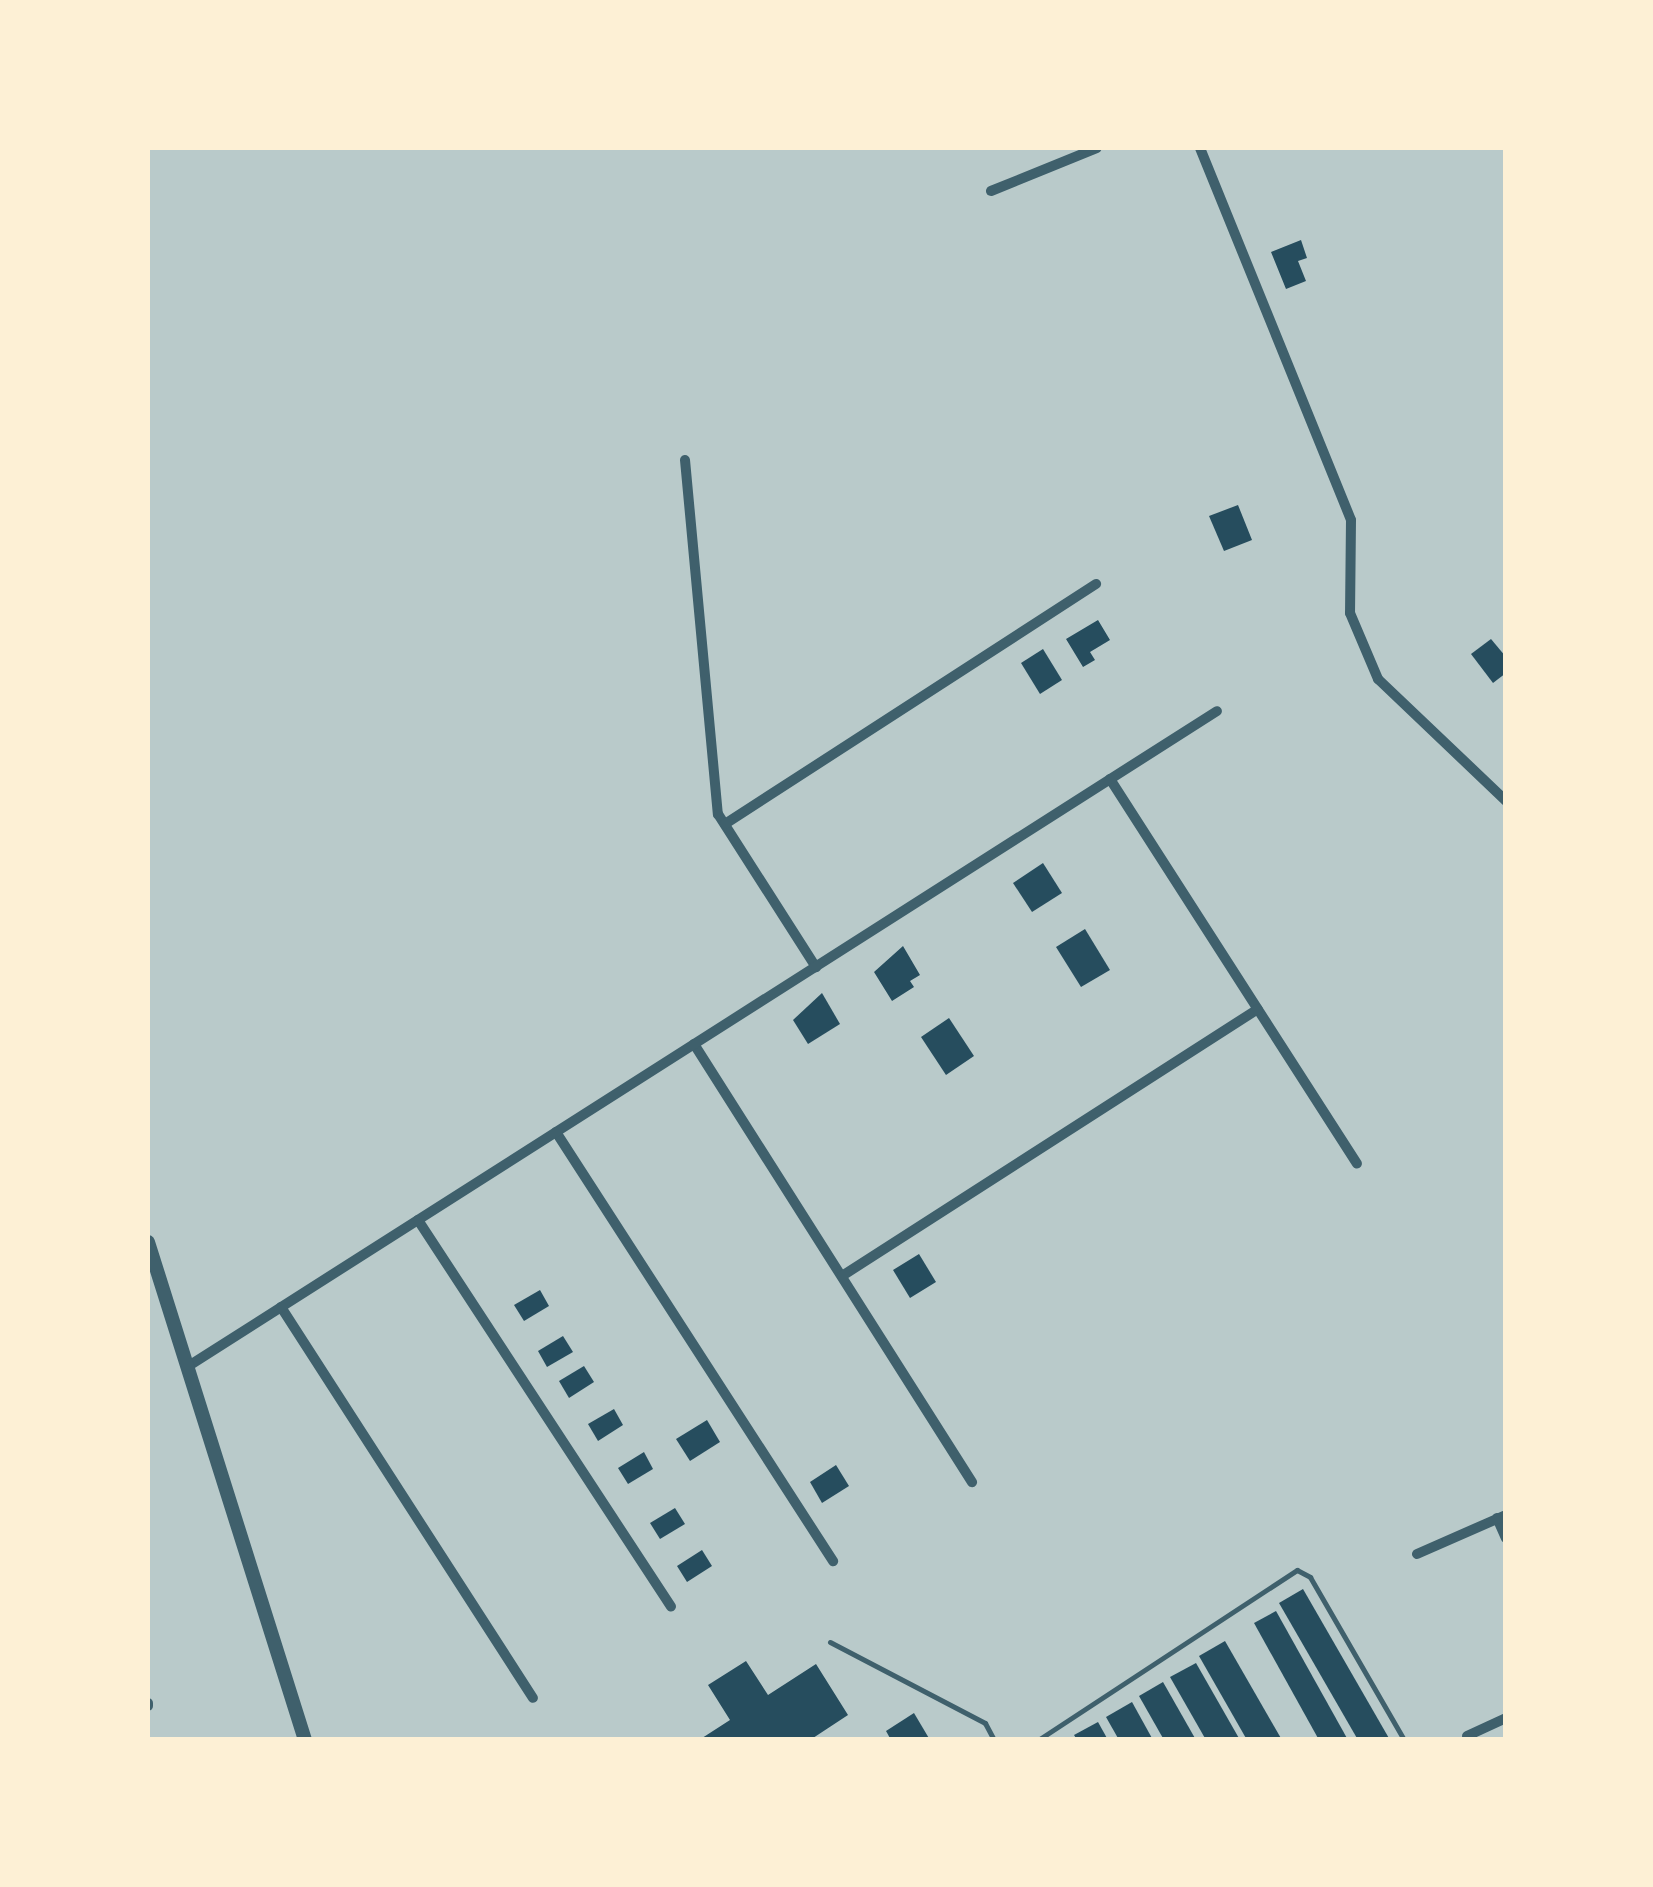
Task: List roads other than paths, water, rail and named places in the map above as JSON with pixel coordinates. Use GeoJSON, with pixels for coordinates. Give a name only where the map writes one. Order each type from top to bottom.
{"type":"FeatureCollection","features":[{"type":"Feature","properties":{"kind":"street"},"geometry":{"type":"LineString","coordinates":[[991,191],[1096,148]]}},
{"type":"Feature","properties":{"kind":"street"},"geometry":{"type":"LineString","coordinates":[[1200,148],[1351,520],[1350,613],[1378,679],[1506,801]]}},
{"type":"Feature","properties":{"kind":"street"},"geometry":{"type":"LineString","coordinates":[[686,460],[718,814],[816,966]]}},
{"type":"Feature","properties":{"kind":"street"},"geometry":{"type":"LineString","coordinates":[[725,824],[1096,584]]}},
{"type":"Feature","properties":{"kind":"street"},"geometry":{"type":"LineString","coordinates":[[187,1367],[1217,711]]}},
{"type":"Feature","properties":{"kind":"street"},"geometry":{"type":"LineString","coordinates":[[1110,779],[1356,1164]]}},
{"type":"Feature","properties":{"kind":"street"},"geometry":{"type":"LineString","coordinates":[[842,1276],[1258,1009]]}},
{"type":"Feature","properties":{"kind":"street"},"geometry":{"type":"LineString","coordinates":[[694,1044],[972,1482]]}},
{"type":"Feature","properties":{"kind":"street"},"geometry":{"type":"LineString","coordinates":[[556,1132],[832,1561]]}},
{"type":"Feature","properties":{"kind":"street"},"geometry":{"type":"LineString","coordinates":[[418,1220],[671,1607]]}},
{"type":"Feature","properties":{"kind":"street"},"geometry":{"type":"LineString","coordinates":[[148,1242],[305,1740]]}},
{"type":"Feature","properties":{"kind":"street"},"geometry":{"type":"LineString","coordinates":[[281,1307],[533,1698]]}},
{"type":"Feature","properties":{"kind":"street"},"geometry":{"type":"LineString","coordinates":[[1417,1554],[1501,1516],[1506,1538]]}},
{"type":"Feature","properties":{"kind":"street"},"geometry":{"type":"LineString","coordinates":[[1467,1736],[1506,1718]]}},
{"type":"Feature","properties":{"kind":"lane"},"geometry":{"type":"LineString","coordinates":[[1038,1740],[1297,1570],[1310,1577],[1404,1740]]}},
{"type":"Feature","properties":{"kind":"lane"},"geometry":{"type":"LineString","coordinates":[[830,1642],[985,1723],[994,1740]]}}]}
